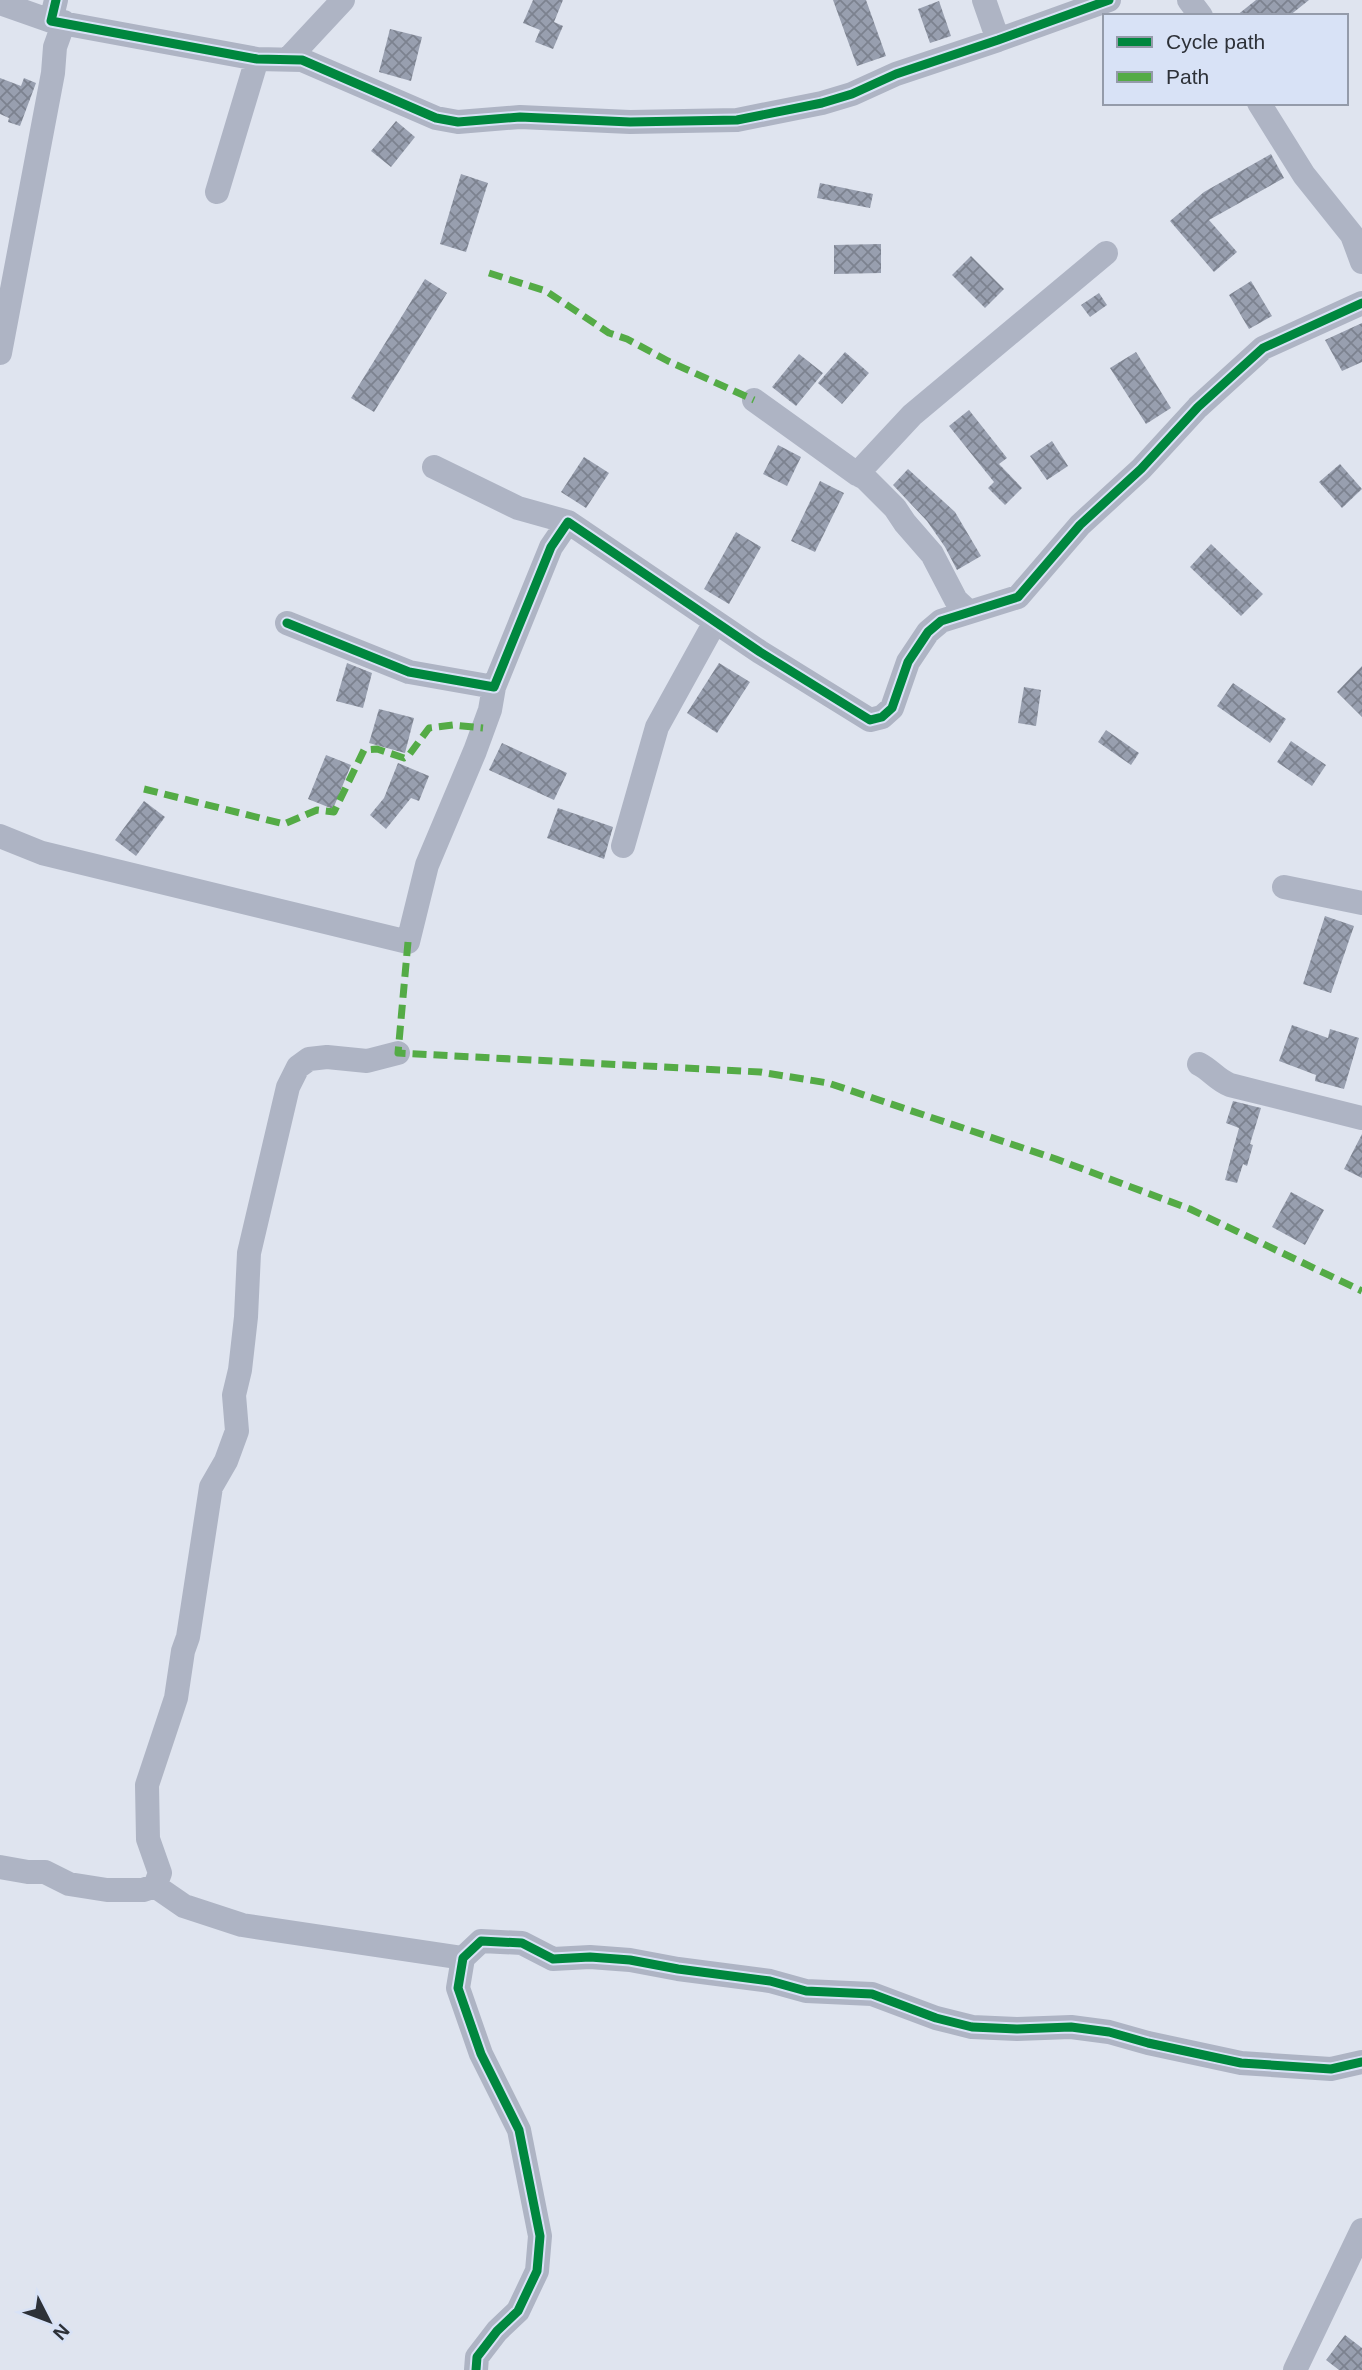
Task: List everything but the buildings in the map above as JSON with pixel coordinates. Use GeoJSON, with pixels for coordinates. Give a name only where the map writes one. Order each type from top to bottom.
{"type":"FeatureCollection","features":[{"type":"Feature","properties":{"kind":"street"},"geometry":{"type":"LineString","coordinates":[[288,59],[343,0]]}},
{"type":"Feature","properties":{"kind":"street"},"geometry":{"type":"LineString","coordinates":[[985,0],[998,40]]}},
{"type":"Feature","properties":{"kind":"street"},"geometry":{"type":"LineString","coordinates":[[0,3],[257,59],[302,61],[436,118],[458,122],[520,117],[630,122],[737,120],[822,103],[852,94],[896,74],[1109,0]]}},
{"type":"Feature","properties":{"kind":"street"},"geometry":{"type":"LineString","coordinates":[[0,354],[53,73],[57,14]]}},
{"type":"Feature","properties":{"kind":"street"},"geometry":{"type":"LineString","coordinates":[[217,192],[257,59]]}},
{"type":"Feature","properties":{"kind":"street"},"geometry":{"type":"LineString","coordinates":[[1260,105],[1304,175],[1352,235],[1362,262]]}},
{"type":"Feature","properties":{"kind":"street"},"geometry":{"type":"LineString","coordinates":[[857,474],[912,415],[1107,253]]}},
{"type":"Feature","properties":{"kind":"street"},"geometry":{"type":"LineString","coordinates":[[434,467],[517,508],[568,522],[760,652],[870,720],[882,717],[892,708],[908,662],[928,632],[941,621],[1018,597],[1080,525],[1141,469],[1198,407],[1263,348],[1362,303]]}},
{"type":"Feature","properties":{"kind":"street"},"geometry":{"type":"LineString","coordinates":[[754,400],[866,478],[895,508],[932,554],[956,600],[970,612]]}},
{"type":"Feature","properties":{"kind":"street"},"geometry":{"type":"LineString","coordinates":[[0,836],[42,853],[408,942],[427,865],[475,751],[490,710],[494,687],[551,547],[568,522]]}},
{"type":"Feature","properties":{"kind":"street"},"geometry":{"type":"LineString","coordinates":[[623,846],[657,727],[715,622]]}},
{"type":"Feature","properties":{"kind":"street"},"geometry":{"type":"LineString","coordinates":[[286,623],[409,672],[494,687]]}},
{"type":"Feature","properties":{"kind":"street"},"geometry":{"type":"LineString","coordinates":[[1284,887],[1362,903]]}},
{"type":"Feature","properties":{"kind":"street"},"geometry":{"type":"LineString","coordinates":[[0,1867],[45,1872],[69,1884],[107,1890],[143,1890],[155,1886],[160,1874],[148,1839],[147,1785],[176,1698],[211,1487],[226,1461],[237,1431],[233,1395],[240,1370],[246,1317],[249,1252],[288,1087],[298,1067],[309,1059],[327,1057],[368,1061],[398,1053]]}},
{"type":"Feature","properties":{"kind":"street"},"geometry":{"type":"LineString","coordinates":[[1199,1064],[1218,1080],[1230,1085],[1362,1118]]}},
{"type":"Feature","properties":{"kind":"street"},"geometry":{"type":"LineString","coordinates":[[155,1886],[184,1906],[242,1925],[463,1958]]}},
{"type":"Feature","properties":{"kind":"street"},"geometry":{"type":"LineString","coordinates":[[476,2370],[477,2357],[497,2331],[518,2311],[537,2271],[540,2236],[519,2130],[481,2054],[458,1988],[463,1958],[481,1941],[522,1943],[553,1959],[630,1959],[678,1969],[770,1981],[806,1991],[872,1994],[936,2018],[972,2027],[1071,2027],[1109,2032],[1241,2063],[1331,2069],[1362,2062]]}},
{"type":"Feature","properties":{"kind":"street"},"geometry":{"type":"LineString","coordinates":[[1295,2370],[1362,2230]]}},
{"type":"Feature","properties":{"kind":"marked path"},"geometry":{"type":"LineString","coordinates":[[489,273],[546,291],[609,333],[627,339],[754,400]]}},
{"type":"Feature","properties":{"kind":"marked path"},"geometry":{"type":"LineString","coordinates":[[144,789],[284,824],[317,810],[334,812],[364,750],[377,749],[404,758],[429,728],[453,725],[483,728]]}},
{"type":"Feature","properties":{"kind":"marked path"},"geometry":{"type":"LineString","coordinates":[[408,942],[398,1053],[760,1072],[828,1083],[1056,1159],[1190,1209],[1362,1291]]}},
{"type":"Feature","properties":{"kind":"cycle path"},"geometry":{"type":"LineString","coordinates":[[56,0],[51,21],[257,59],[302,60],[436,118],[458,122],[520,117],[630,122],[737,120],[822,103],[852,94],[896,74],[1109,0]]}},
{"type":"Feature","properties":{"kind":"cycle path"},"geometry":{"type":"LineString","coordinates":[[287,623],[409,672],[494,687],[551,547],[568,522],[760,652],[870,720],[882,717],[892,708],[908,662],[928,632],[941,621],[1018,597],[1080,525],[1141,469],[1198,407],[1263,348],[1362,303]]}},
{"type":"Feature","properties":{"kind":"cycle path"},"geometry":{"type":"LineString","coordinates":[[476,2370],[477,2357],[497,2331],[518,2311],[537,2271],[540,2236],[519,2130],[481,2054],[458,1988],[463,1958],[481,1941],[522,1943],[553,1959],[590,1957],[630,1960],[770,1981],[806,1991],[872,1994],[936,2018],[972,2027],[1071,2027],[1109,2032],[1241,2063],[1331,2069],[1362,2062]]}}]}
